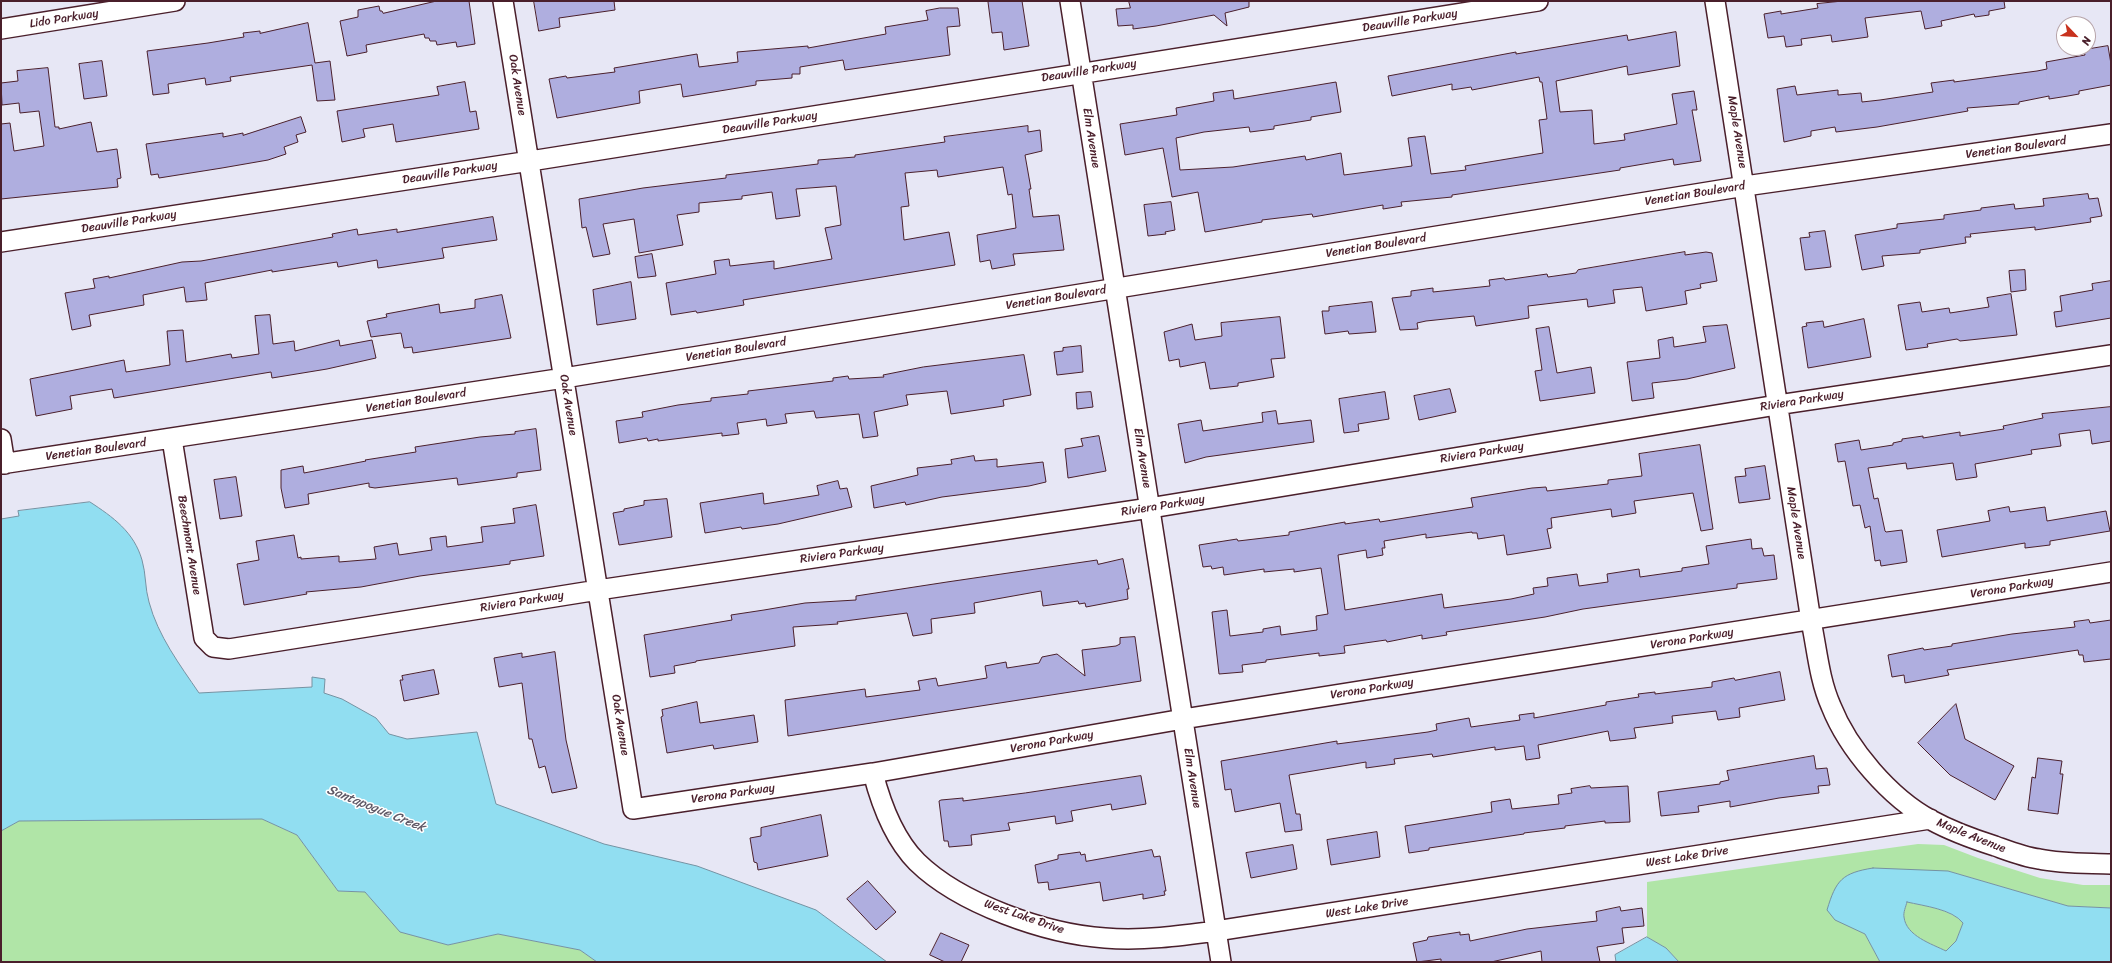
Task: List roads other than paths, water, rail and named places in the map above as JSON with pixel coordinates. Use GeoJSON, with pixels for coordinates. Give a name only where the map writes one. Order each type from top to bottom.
{"type":"FeatureCollection","features":[{"type":"Feature","properties":{"kind":"street","name":"Lido Parkway"},"geometry":{"type":"LineString","coordinates":[[1,29],[175,1]]}},
{"type":"Feature","properties":{"kind":"street","name":"Oak Avenue"},"geometry":{"type":"LineString","coordinates":[[503,1],[633,809]]}},
{"type":"Feature","properties":{"kind":"street","name":"Elm Avenue"},"geometry":{"type":"LineString","coordinates":[[1070,1],[1221,962]]}},
{"type":"Feature","properties":{"kind":"street","name":"Deauville Parkway"},"geometry":{"type":"LineString","coordinates":[[1,242],[529,161],[1538,1]]}},
{"type":"Feature","properties":{"kind":"street","name":"Maple Avenue"},"geometry":{"type":"LineString","coordinates":[[1715,1],[1745,186],[1777,405],[1811,620],[1822,682],[1841,728],[1854,748],[1884,783],[1914,810],[1930,819],[1967,836],[2037,859],[2060,862],[2111,864]]}},
{"type":"Feature","properties":{"kind":"street","name":"Venetian Boulevard"},"geometry":{"type":"LineString","coordinates":[[3,464],[564,378],[1745,186],[2111,134]]}},
{"type":"Feature","properties":{"kind":"street","name":"Riviera Parkway"},"geometry":{"type":"LineString","coordinates":[[213,647],[229,649],[598,590],[1150,508],[1777,405],[2111,355]]}},
{"type":"Feature","properties":{"kind":"street","name":"Beechmont Avenue"},"geometry":{"type":"LineString","coordinates":[[172,439],[204,638],[213,647]]}},
{"type":"Feature","properties":{"kind":"street"},"geometry":{"type":"LineString","coordinates":[[1,440],[3,464]]}},
{"type":"Feature","properties":{"kind":"street","name":"Verona Parkway"},"geometry":{"type":"LineString","coordinates":[[633,809],[873,773],[1183,719],[2111,572]]}},
{"type":"Feature","properties":{"kind":"street","name":"West Lake Drive"},"geometry":{"type":"LineString","coordinates":[[873,773],[880,800],[903,844],[917,861],[941,881],[985,904],[1039,925],[1074,934],[1104,938],[1164,938],[1216,931],[1930,819]]}},
{"type":"Feature","properties":{"kind":"water","name":"Santapogue Creek"},"geometry":{"type":"Polygon","coordinates":[[[90,502],[107,513],[122,526],[134,541],[142,560],[148,597],[158,627],[170,650],[199,693],[312,687],[312,677],[325,679],[324,693],[342,699],[376,718],[389,734],[407,739],[477,732],[496,804],[604,844],[697,866],[816,910],[887,962],[597,962],[580,950],[498,934],[448,945],[400,932],[365,892],[338,891],[297,835],[262,819],[19,821],[1,831],[1,519],[19,516],[18,511],[90,502]]]}},
{"type":"Feature","properties":{"kind":"water"},"geometry":{"type":"Polygon","coordinates":[[[1873,868],[1948,871],[2068,906],[2111,908],[2111,962],[1880,962],[1865,934],[1835,920],[1827,910],[1837,885],[1847,876],[1862,870],[1873,868]],[[1907,902],[1904,917],[1906,924],[1914,934],[1946,951],[1956,941],[1963,923],[1958,918],[1945,911],[1907,902]]]}},
{"type":"Feature","properties":{"kind":"water"},"geometry":{"type":"Polygon","coordinates":[[[1647,937],[1666,948],[1679,962],[1616,962],[1615,955],[1647,937]]]}}]}
